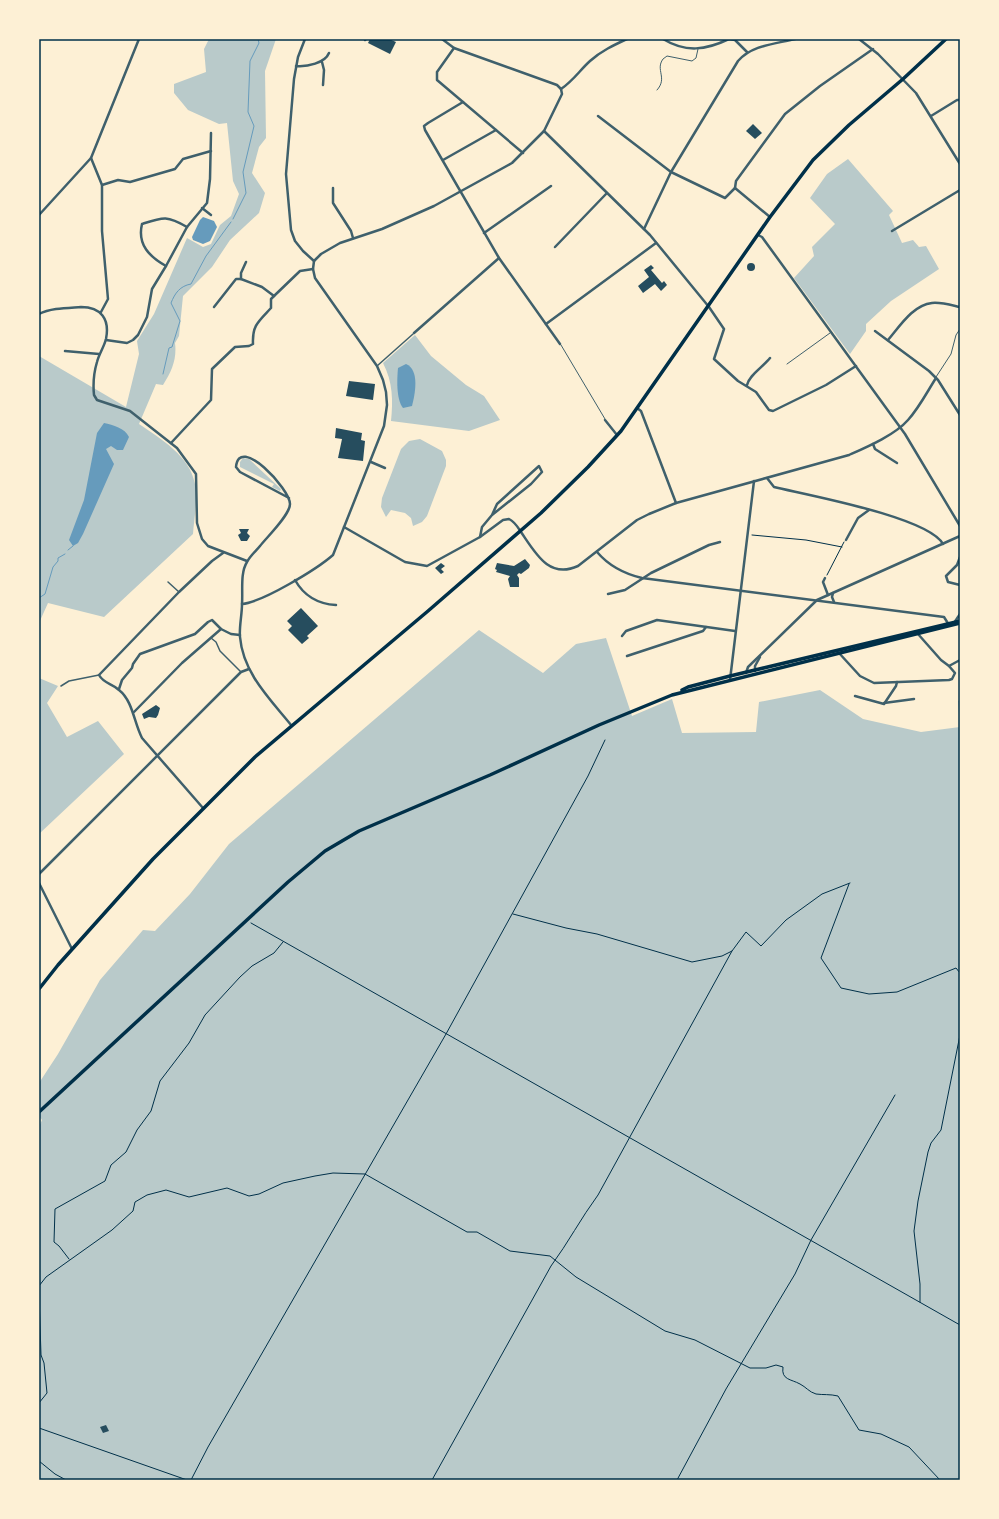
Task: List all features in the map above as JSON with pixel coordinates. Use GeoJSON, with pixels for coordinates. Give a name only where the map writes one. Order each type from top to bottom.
{"type":"FeatureCollection","features":[{"type":"Feature","properties":{"kind":"main road"},"geometry":{"type":"LineString","coordinates":[[39,989],[72,949],[153,859],[255,756],[428,611],[520,531],[588,467],[617,435],[637,408],[709,307],[770,217],[820,151],[903,79],[946,39]]}},
{"type":"Feature","properties":{"kind":"main road"},"geometry":{"type":"LineString","coordinates":[[39,1112],[247,920],[325,851],[359,832],[490,775],[628,712],[679,692],[746,674],[960,622]]}},
{"type":"Feature","properties":{"kind":"street"},"geometry":{"type":"LineString","coordinates":[[39,215],[91,158],[139,39]]}},
{"type":"Feature","properties":{"kind":"street"},"geometry":{"type":"LineString","coordinates":[[305,39],[296,66],[286,162],[290,230],[295,241],[314,261]]}},
{"type":"Feature","properties":{"kind":"street"},"geometry":{"type":"LineString","coordinates":[[562,89],[570,84],[590,60],[608,47],[627,39]]}},
{"type":"Feature","properties":{"kind":"street"},"geometry":{"type":"LineString","coordinates":[[663,39],[682,48],[698,49],[713,46],[729,39],[735,40],[747,52]]}},
{"type":"Feature","properties":{"kind":"street"},"geometry":{"type":"LineString","coordinates":[[644,228],[670,172],[738,61],[747,52],[795,39]]}},
{"type":"Feature","properties":{"kind":"street"},"geometry":{"type":"LineString","coordinates":[[859,39],[873,49],[916,93],[960,164]]}},
{"type":"Feature","properties":{"kind":"street"},"geometry":{"type":"LineString","coordinates":[[444,40],[454,48],[557,85],[562,89]]}},
{"type":"Feature","properties":{"kind":"street"},"geometry":{"type":"LineString","coordinates":[[454,48],[436,76],[437,80],[523,153]]}},
{"type":"Feature","properties":{"kind":"street"},"geometry":{"type":"LineString","coordinates":[[598,116],[670,172],[725,198],[735,188],[736,181],[785,114],[820,86],[873,49]]}},
{"type":"Feature","properties":{"kind":"street"},"geometry":{"type":"LineString","coordinates":[[296,66],[303,67],[322,62],[327,57],[329,52]]}},
{"type":"Feature","properties":{"kind":"street"},"geometry":{"type":"LineString","coordinates":[[322,62],[324,70],[323,85]]}},
{"type":"Feature","properties":{"kind":"street"},"geometry":{"type":"LineString","coordinates":[[242,604],[251,603],[295,580],[325,562],[333,555],[384,426],[387,405],[384,380],[377,366],[315,278],[313,269],[314,261],[320,254],[340,243],[395,223],[460,192],[512,163],[544,131],[562,94],[562,89]]}},
{"type":"Feature","properties":{"kind":"street"},"geometry":{"type":"LineString","coordinates":[[931,116],[957,100],[960,100]]}},
{"type":"Feature","properties":{"kind":"street"},"geometry":{"type":"LineString","coordinates":[[463,102],[424,126],[460,192],[499,258],[560,344]]}},
{"type":"Feature","properties":{"kind":"street"},"geometry":{"type":"LineString","coordinates":[[443,160],[496,130]]}},
{"type":"Feature","properties":{"kind":"street"},"geometry":{"type":"LineString","coordinates":[[544,131],[606,194],[644,228],[709,307],[724,329],[714,359],[726,372],[756,392],[769,410],[773,411],[826,385],[856,366]]}},
{"type":"Feature","properties":{"kind":"street"},"geometry":{"type":"LineString","coordinates":[[106,340],[127,343],[138,335],[148,317],[152,289],[187,227],[207,203],[209,197],[211,133]]}},
{"type":"Feature","properties":{"kind":"street"},"geometry":{"type":"LineString","coordinates":[[102,185],[118,180],[130,182],[175,169],[183,159],[210,151]]}},
{"type":"Feature","properties":{"kind":"street"},"geometry":{"type":"LineString","coordinates":[[91,158],[102,185],[102,231],[108,299],[101,312]]}},
{"type":"Feature","properties":{"kind":"street"},"geometry":{"type":"LineString","coordinates":[[484,233],[551,186]]}},
{"type":"Feature","properties":{"kind":"street"},"geometry":{"type":"LineString","coordinates":[[333,188],[333,203],[354,238]]}},
{"type":"Feature","properties":{"kind":"street"},"geometry":{"type":"LineString","coordinates":[[735,188],[770,217]]}},
{"type":"Feature","properties":{"kind":"street"},"geometry":{"type":"LineString","coordinates":[[892,230],[960,190]]}},
{"type":"Feature","properties":{"kind":"street"},"geometry":{"type":"LineString","coordinates":[[554,247],[606,194]]}},
{"type":"Feature","properties":{"kind":"street"},"geometry":{"type":"LineString","coordinates":[[202,208],[211,215]]}},
{"type":"Feature","properties":{"kind":"street"},"geometry":{"type":"LineString","coordinates":[[166,266],[152,258],[145,248],[140,230],[142,224],[158,219],[171,218],[187,227]]}},
{"type":"Feature","properties":{"kind":"street"},"geometry":{"type":"LineString","coordinates":[[758,235],[762,237],[856,366],[899,428],[960,526]]}},
{"type":"Feature","properties":{"kind":"street"},"geometry":{"type":"LineString","coordinates":[[546,324],[656,243]]}},
{"type":"Feature","properties":{"kind":"street"},"geometry":{"type":"LineString","coordinates":[[377,366],[499,258]]}},
{"type":"Feature","properties":{"kind":"street"},"geometry":{"type":"LineString","coordinates":[[241,279],[240,273],[246,262]]}},
{"type":"Feature","properties":{"kind":"street"},"geometry":{"type":"LineString","coordinates":[[171,443],[211,400],[212,369],[235,347],[249,346],[253,344],[252,332],[254,327],[271,308],[271,299],[300,271],[313,269]]}},
{"type":"Feature","properties":{"kind":"street"},"geometry":{"type":"LineString","coordinates":[[214,307],[230,285],[236,280],[241,279],[262,287],[274,296]]}},
{"type":"Feature","properties":{"kind":"street"},"geometry":{"type":"LineString","coordinates":[[888,340],[907,318],[923,305],[937,303],[960,307]]}},
{"type":"Feature","properties":{"kind":"street"},"geometry":{"type":"LineString","coordinates":[[39,314],[48,310],[82,307],[92,308],[101,312],[106,325],[106,340],[99,354],[93,388],[94,395],[97,400],[130,411],[171,443],[196,474],[199,532],[208,546],[247,561]]}},
{"type":"Feature","properties":{"kind":"street"},"geometry":{"type":"LineString","coordinates":[[875,331],[936,378],[960,415]]}},
{"type":"Feature","properties":{"kind":"street"},"geometry":{"type":"LineString","coordinates":[[65,351],[99,354]]}},
{"type":"Feature","properties":{"kind":"street"},"geometry":{"type":"LineString","coordinates":[[747,386],[749,378],[761,369],[770,358]]}},
{"type":"Feature","properties":{"kind":"street"},"geometry":{"type":"LineString","coordinates":[[344,527],[405,562],[427,566],[480,537],[504,520],[508,519],[517,525],[520,531],[552,568],[558,570],[571,569],[578,566],[597,552],[637,520],[676,503],[849,456],[873,444],[899,428],[908,420],[936,378]]}},
{"type":"Feature","properties":{"kind":"street"},"geometry":{"type":"LineString","coordinates":[[637,408],[641,411],[676,503]]}},
{"type":"Feature","properties":{"kind":"street"},"geometry":{"type":"LineString","coordinates":[[605,420],[617,435]]}},
{"type":"Feature","properties":{"kind":"street"},"geometry":{"type":"LineString","coordinates":[[873,444],[875,449],[897,463]]}},
{"type":"Feature","properties":{"kind":"street"},"geometry":{"type":"LineString","coordinates":[[289,498],[240,472],[236,468],[240,457],[246,456],[253,459],[278,482],[289,498],[290,505],[285,516],[247,561],[243,571],[240,635],[245,659],[249,669],[256,681],[291,725]]}},
{"type":"Feature","properties":{"kind":"street"},"geometry":{"type":"LineString","coordinates":[[370,462],[385,468]]}},
{"type":"Feature","properties":{"kind":"street"},"geometry":{"type":"LineString","coordinates":[[480,537],[482,527],[492,515],[542,472],[539,466],[497,504],[492,515]]}},
{"type":"Feature","properties":{"kind":"street"},"geometry":{"type":"LineString","coordinates":[[767,478],[774,487],[893,516],[916,526],[941,540],[943,544]]}},
{"type":"Feature","properties":{"kind":"street"},"geometry":{"type":"LineString","coordinates":[[730,678],[754,481]]}},
{"type":"Feature","properties":{"kind":"street"},"geometry":{"type":"LineString","coordinates":[[846,540],[858,518],[869,510]]}},
{"type":"Feature","properties":{"kind":"street"},"geometry":{"type":"LineString","coordinates":[[746,674],[748,667],[817,600],[960,536]]}},
{"type":"Feature","properties":{"kind":"street"},"geometry":{"type":"LineString","coordinates":[[608,594],[625,590],[642,578],[709,545],[720,542]]}},
{"type":"Feature","properties":{"kind":"street"},"geometry":{"type":"LineString","coordinates":[[597,552],[612,566],[631,575],[642,578],[944,617],[951,624],[960,614]]}},
{"type":"Feature","properties":{"kind":"street"},"geometry":{"type":"LineString","coordinates":[[61,686],[69,681],[99,675],[179,592],[212,560],[223,553]]}},
{"type":"Feature","properties":{"kind":"street"},"geometry":{"type":"LineString","coordinates":[[960,557],[957,565],[946,576],[948,582],[960,585]]}},
{"type":"Feature","properties":{"kind":"street"},"geometry":{"type":"LineString","coordinates":[[825,578],[823,582],[828,595]]}},
{"type":"Feature","properties":{"kind":"street"},"geometry":{"type":"LineString","coordinates":[[295,580],[300,589],[321,604],[336,605]]}},
{"type":"Feature","properties":{"kind":"street"},"geometry":{"type":"LineString","coordinates":[[168,582],[179,592]]}},
{"type":"Feature","properties":{"kind":"street"},"geometry":{"type":"LineString","coordinates":[[833,593],[832,600],[834,602]]}},
{"type":"Feature","properties":{"kind":"street"},"geometry":{"type":"LineString","coordinates":[[119,689],[122,680],[132,668],[140,654],[195,634],[212,620],[221,630],[231,634],[240,635]]}},
{"type":"Feature","properties":{"kind":"street"},"geometry":{"type":"LineString","coordinates":[[622,636],[626,631],[657,620],[735,631]]}},
{"type":"Feature","properties":{"kind":"street"},"geometry":{"type":"LineString","coordinates":[[627,656],[703,631],[706,627]]}},
{"type":"Feature","properties":{"kind":"street"},"geometry":{"type":"LineString","coordinates":[[134,712],[182,663],[221,630]]}},
{"type":"Feature","properties":{"kind":"street"},"geometry":{"type":"LineString","coordinates":[[838,652],[850,666],[867,681],[874,683],[949,680],[952,678],[954,673],[949,666],[940,660],[918,632]]}},
{"type":"Feature","properties":{"kind":"street"},"geometry":{"type":"LineString","coordinates":[[211,638],[216,642],[220,651],[241,672]]}},
{"type":"Feature","properties":{"kind":"street"},"geometry":{"type":"LineString","coordinates":[[755,672],[760,656]]}},
{"type":"Feature","properties":{"kind":"street"},"geometry":{"type":"LineString","coordinates":[[949,666],[960,660]]}},
{"type":"Feature","properties":{"kind":"street"},"geometry":{"type":"LineString","coordinates":[[39,874],[241,672],[249,669]]}},
{"type":"Feature","properties":{"kind":"street"},"geometry":{"type":"LineString","coordinates":[[99,675],[102,682],[119,689],[134,712],[142,738],[203,808]]}},
{"type":"Feature","properties":{"kind":"street"},"geometry":{"type":"LineString","coordinates":[[884,704],[897,682]]}},
{"type":"Feature","properties":{"kind":"street"},"geometry":{"type":"LineString","coordinates":[[855,696],[884,704],[914,699]]}},
{"type":"Feature","properties":{"kind":"street"},"geometry":{"type":"LineString","coordinates":[[39,883],[72,949]]}},
{"type":"Feature","properties":{"kind":"lane"},"geometry":{"type":"LineString","coordinates":[[657,90],[662,85],[663,80],[660,69],[663,58],[667,56],[692,61],[696,58],[698,49]]}},
{"type":"Feature","properties":{"kind":"lane"},"geometry":{"type":"LineString","coordinates":[[936,378],[938,372],[952,354],[956,335],[960,329]]}},
{"type":"Feature","properties":{"kind":"lane"},"geometry":{"type":"LineString","coordinates":[[787,364],[831,332]]}},
{"type":"Feature","properties":{"kind":"lane"},"geometry":{"type":"LineString","coordinates":[[560,344],[568,355],[573,368],[605,420]]}},
{"type":"Feature","properties":{"kind":"path"},"geometry":{"type":"LineString","coordinates":[[747,534],[806,540],[842,547]]}},
{"type":"Feature","properties":{"kind":"path"},"geometry":{"type":"LineString","coordinates":[[825,578],[846,540]]}},
{"type":"Feature","properties":{"kind":"path"},"geometry":{"type":"LineString","coordinates":[[191,1480],[208,1447],[446,1034],[513,914],[606,740]]}},
{"type":"Feature","properties":{"kind":"path"},"geometry":{"type":"LineString","coordinates":[[432,1480],[556,1260],[580,1219],[598,1195],[732,951],[746,932],[761,946],[786,920],[816,899],[850,883],[821,958],[841,988],[869,994],[896,992],[956,968],[960,973]]}},
{"type":"Feature","properties":{"kind":"path"},"geometry":{"type":"LineString","coordinates":[[513,914],[566,928],[597,934],[692,962],[722,956],[732,951]]}},
{"type":"Feature","properties":{"kind":"path"},"geometry":{"type":"LineString","coordinates":[[247,920],[283,942],[960,1325]]}},
{"type":"Feature","properties":{"kind":"path"},"geometry":{"type":"LineString","coordinates":[[69,1260],[59,1246],[54,1242],[55,1209],[105,1181],[111,1165],[126,1152],[137,1130],[151,1111],[160,1081],[189,1043],[206,1015],[240,977],[252,966],[274,953],[283,942]]}},
{"type":"Feature","properties":{"kind":"path"},"geometry":{"type":"LineString","coordinates":[[920,1302],[920,1284],[914,1231],[918,1202],[928,1152],[931,1143],[941,1130],[960,1035]]}},
{"type":"Feature","properties":{"kind":"path"},"geometry":{"type":"LineString","coordinates":[[677,1480],[740,1364],[794,1274],[895,1095]]}},
{"type":"Feature","properties":{"kind":"path"},"geometry":{"type":"LineString","coordinates":[[39,1286],[46,1277],[112,1230],[133,1211],[134,1202],[147,1195],[166,1190],[189,1197],[227,1188],[249,1196],[259,1194],[283,1183],[315,1176],[333,1173],[365,1174],[468,1232],[477,1232],[510,1251],[550,1256],[595,1289],[665,1331],[695,1340],[750,1368],[766,1368],[776,1365],[782,1367],[782,1372],[786,1379],[801,1385],[807,1390],[818,1394],[838,1396],[859,1430],[881,1434],[909,1447],[940,1480]]}},
{"type":"Feature","properties":{"kind":"path"},"geometry":{"type":"LineString","coordinates":[[39,1296],[41,1355],[44,1363],[47,1393],[39,1403]]}},
{"type":"Feature","properties":{"kind":"path"},"geometry":{"type":"LineString","coordinates":[[39,1428],[187,1480]]}},
{"type":"Feature","properties":{"kind":"path"},"geometry":{"type":"LineString","coordinates":[[39,1461],[55,1474],[66,1480]]}},
{"type":"Feature","properties":{"kind":"shaded area"},"geometry":{"type":"Polygon","coordinates":[[[209,39],[276,39],[265,71],[266,138],[259,147],[252,173],[265,193],[259,213],[230,240],[212,267],[183,296],[179,336],[175,343],[173,365],[163,385],[156,384],[139,424],[173,449],[181,457],[192,474],[196,496],[193,534],[104,617],[48,603],[39,623],[39,356],[126,407],[139,354],[137,341],[154,314],[187,238],[203,247],[211,244],[220,225],[231,216],[239,194],[233,181],[227,123],[219,124],[188,110],[174,93],[174,84],[206,72],[204,49],[209,39]]]}},
{"type":"Feature","properties":{"kind":"shaded area"},"geometry":{"type":"Polygon","coordinates":[[[848,159],[893,211],[889,215],[902,243],[913,240],[919,247],[926,246],[939,269],[891,301],[866,324],[866,331],[850,354],[794,278],[814,256],[812,247],[835,224],[810,198],[827,174],[848,159]]]}},
{"type":"Feature","properties":{"kind":"shaded area"},"geometry":{"type":"Polygon","coordinates":[[[415,335],[431,356],[466,385],[484,396],[500,420],[469,431],[391,421],[392,392],[389,377],[383,363],[415,335]]]}},
{"type":"Feature","properties":{"kind":"shaded area"},"geometry":{"type":"Polygon","coordinates":[[[420,439],[442,451],[446,460],[446,466],[427,516],[422,522],[413,526],[411,518],[405,513],[391,510],[386,517],[381,507],[382,498],[401,449],[409,441],[420,439]]]}},
{"type":"Feature","properties":{"kind":"shaded area"},"geometry":{"type":"Polygon","coordinates":[[[243,458],[249,459],[281,489],[280,491],[272,487],[274,484],[240,467],[240,462],[243,458]]]}},
{"type":"Feature","properties":{"kind":"shaded area"},"geometry":{"type":"Polygon","coordinates":[[[479,630],[543,673],[576,644],[606,638],[632,716],[672,699],[682,733],[756,732],[759,702],[820,690],[863,719],[921,732],[960,727],[960,1480],[39,1480],[39,1127],[42,1120],[39,1116],[39,1083],[58,1054],[100,980],[143,930],[155,931],[190,894],[229,844],[479,630]]]}},
{"type":"Feature","properties":{"kind":"shaded area"},"geometry":{"type":"Polygon","coordinates":[[[39,678],[58,686],[47,703],[67,737],[98,721],[124,754],[39,834],[39,678]]]}},
{"type":"Feature","properties":{"kind":"shaded area"},"geometry":{"type":"Polygon","coordinates":[[[960,700],[960,727],[958,701],[960,700]]]}},
{"type":"Feature","properties":{"kind":"water"},"geometry":{"type":"Polygon","coordinates":[[[203,217],[214,221],[217,227],[210,241],[203,244],[193,240],[192,237],[203,217]]]}},
{"type":"Feature","properties":{"kind":"water"},"geometry":{"type":"Polygon","coordinates":[[[406,364],[413,371],[415,377],[415,389],[412,406],[403,408],[398,394],[398,368],[406,364]]]}},
{"type":"Feature","properties":{"kind":"water"},"geometry":{"type":"Polygon","coordinates":[[[104,423],[122,429],[129,437],[123,450],[117,450],[111,446],[106,449],[114,464],[83,534],[78,543],[73,546],[69,540],[84,500],[97,433],[104,423]]]}},
{"type":"Feature","properties":{"kind":"building"},"geometry":{"type":"Polygon","coordinates":[[[370,39],[389,39],[396,42],[390,54],[368,43],[370,39]]]}},
{"type":"Feature","properties":{"kind":"building"},"geometry":{"type":"Polygon","coordinates":[[[753,124],[762,133],[755,139],[746,131],[753,124]]]}},
{"type":"Feature","properties":{"kind":"building"},"geometry":{"type":"Polygon","coordinates":[[[751,263],[754,264],[754,270],[751,271],[748,270],[747,267],[748,264],[751,263]]]}},
{"type":"Feature","properties":{"kind":"building"},"geometry":{"type":"Polygon","coordinates":[[[651,265],[654,268],[651,270],[662,283],[664,281],[667,285],[661,291],[655,284],[643,293],[638,286],[649,277],[644,270],[651,265]]]}},
{"type":"Feature","properties":{"kind":"building"},"geometry":{"type":"Polygon","coordinates":[[[349,381],[375,384],[373,400],[346,396],[349,381]]]}},
{"type":"Feature","properties":{"kind":"building"},"geometry":{"type":"Polygon","coordinates":[[[336,428],[362,433],[361,440],[365,441],[363,461],[338,458],[342,439],[335,438],[336,428]]]}},
{"type":"Feature","properties":{"kind":"building"},"geometry":{"type":"Polygon","coordinates":[[[239,529],[249,529],[247,533],[250,536],[247,541],[241,541],[238,535],[241,533],[239,529]]]}},
{"type":"Feature","properties":{"kind":"building"},"geometry":{"type":"Polygon","coordinates":[[[525,559],[530,565],[529,568],[517,575],[519,578],[519,587],[510,587],[508,579],[510,576],[496,572],[497,570],[495,569],[497,563],[514,566],[525,559]]]}},
{"type":"Feature","properties":{"kind":"building"},"geometry":{"type":"Polygon","coordinates":[[[441,563],[445,566],[441,569],[444,572],[441,574],[435,568],[441,563]]]}},
{"type":"Feature","properties":{"kind":"building"},"geometry":{"type":"Polygon","coordinates":[[[301,608],[318,626],[307,636],[309,638],[302,644],[288,630],[292,626],[287,621],[301,608]]]}},
{"type":"Feature","properties":{"kind":"building"},"geometry":{"type":"Polygon","coordinates":[[[156,705],[160,708],[156,718],[149,717],[144,719],[142,714],[156,705]]]}},
{"type":"Feature","properties":{"kind":"building"},"geometry":{"type":"Polygon","coordinates":[[[106,1425],[109,1431],[103,1433],[100,1427],[106,1425]]]}},
{"type":"Feature","properties":{"kind":"waterway"},"geometry":{"type":"LineString","coordinates":[[233,219],[246,193],[243,172],[254,126],[248,112],[250,61],[259,43],[258,39]]}},
{"type":"Feature","properties":{"kind":"waterway"},"geometry":{"type":"LineString","coordinates":[[163,374],[169,348],[172,347],[180,321],[171,303],[176,293],[181,288],[191,284],[206,256],[231,222]]}},
{"type":"Feature","properties":{"kind":"waterway"},"geometry":{"type":"LineString","coordinates":[[68,550],[73,546]]}},
{"type":"Feature","properties":{"kind":"waterway"},"geometry":{"type":"LineString","coordinates":[[39,598],[45,594],[53,567],[58,561],[58,558],[65,554]]}}]}
